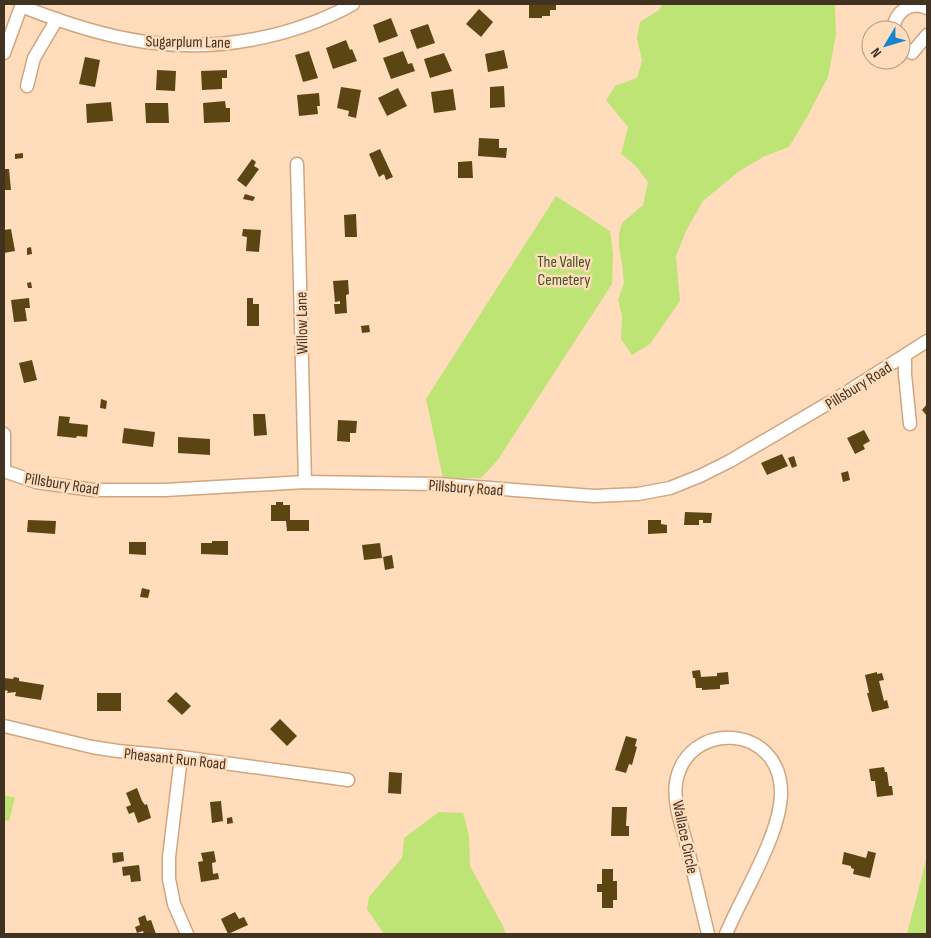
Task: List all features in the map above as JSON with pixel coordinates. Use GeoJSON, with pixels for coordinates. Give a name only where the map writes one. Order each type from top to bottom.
{"type":"FeatureCollection","features":[{"type":"Feature","properties":{"kind":"street","name":"Sugarplum Lane"},"geometry":{"type":"LineString","coordinates":[[22,5],[57,19],[119,37],[147,42],[211,44],[255,38],[292,29],[332,14],[352,4]]}},
{"type":"Feature","properties":{"kind":"street"},"geometry":{"type":"LineString","coordinates":[[4,52],[22,5]]}},
{"type":"Feature","properties":{"kind":"street"},"geometry":{"type":"LineString","coordinates":[[895,20],[902,10],[916,5],[927,8]]}},
{"type":"Feature","properties":{"kind":"street"},"geometry":{"type":"LineString","coordinates":[[27,86],[34,58],[57,19]]}},
{"type":"Feature","properties":{"kind":"street"},"geometry":{"type":"LineString","coordinates":[[911,52],[927,35]]}},
{"type":"Feature","properties":{"kind":"street","name":"Willow Lane"},"geometry":{"type":"LineString","coordinates":[[297,164],[305,482]]}},
{"type":"Feature","properties":{"kind":"street","name":"Pillsbury Road"},"geometry":{"type":"LineString","coordinates":[[4,434],[4,471],[36,482],[92,490],[128,491],[305,482],[437,484],[594,496],[638,494],[670,488],[700,476],[738,456],[844,394],[927,341]]}},
{"type":"Feature","properties":{"kind":"street"},"geometry":{"type":"LineString","coordinates":[[905,355],[910,424]]}},
{"type":"Feature","properties":{"kind":"street","name":"Pheasant Run Road"},"geometry":{"type":"LineString","coordinates":[[4,726],[92,747],[348,780]]}},
{"type":"Feature","properties":{"kind":"street","name":"Wallace Circle"},"geometry":{"type":"LineString","coordinates":[[708,934],[677,806],[676,784],[684,763],[698,747],[719,738],[730,737],[752,742],[769,755],[779,775],[781,796],[765,849],[726,934]]}},
{"type":"Feature","properties":{"kind":"street"},"geometry":{"type":"LineString","coordinates":[[181,757],[169,857],[169,879],[174,904],[187,934]]}},
{"type":"Feature","properties":{"kind":"green space"},"geometry":{"type":"Polygon","coordinates":[[[662,4],[835,4],[836,35],[828,77],[789,147],[765,156],[738,172],[703,201],[686,231],[676,256],[680,301],[650,344],[632,355],[621,339],[622,316],[618,300],[624,283],[619,234],[622,223],[643,205],[648,182],[635,165],[621,154],[628,127],[606,100],[615,86],[637,78],[642,61],[637,38],[640,22],[659,10],[662,4]]]}},
{"type":"Feature","properties":{"kind":"green space","name":"The Valley Cemetery"},"geometry":{"type":"Polygon","coordinates":[[[556,196],[610,231],[613,253],[612,284],[497,461],[481,478],[443,478],[426,399],[556,196]]]}},
{"type":"Feature","properties":{"kind":"green space"},"geometry":{"type":"Polygon","coordinates":[[[4,795],[15,798],[9,821],[4,820],[4,795]]]}},
{"type":"Feature","properties":{"kind":"green space"},"geometry":{"type":"Polygon","coordinates":[[[439,812],[463,813],[469,835],[470,866],[506,934],[384,934],[367,909],[369,897],[402,858],[404,838],[439,812]]]}},
{"type":"Feature","properties":{"kind":"green space"},"geometry":{"type":"Polygon","coordinates":[[[927,856],[927,934],[907,934],[927,856]]]}},
{"type":"Feature","properties":{"kind":"building"},"geometry":{"type":"Polygon","coordinates":[[[529,4],[556,4],[556,10],[550,10],[550,16],[529,18],[529,4]]]}},
{"type":"Feature","properties":{"kind":"building"},"geometry":{"type":"Polygon","coordinates":[[[479,9],[493,22],[481,37],[466,24],[479,9]]]}},
{"type":"Feature","properties":{"kind":"building"},"geometry":{"type":"Polygon","coordinates":[[[391,18],[398,36],[379,43],[373,25],[391,18]]]}},
{"type":"Feature","properties":{"kind":"building"},"geometry":{"type":"Polygon","coordinates":[[[428,24],[435,43],[417,49],[410,30],[428,24]]]}},
{"type":"Feature","properties":{"kind":"building"},"geometry":{"type":"Polygon","coordinates":[[[346,40],[357,61],[333,69],[326,48],[346,40]]]}},
{"type":"Feature","properties":{"kind":"building"},"geometry":{"type":"Polygon","coordinates":[[[504,50],[508,68],[488,72],[485,54],[504,50]]]}},
{"type":"Feature","properties":{"kind":"building"},"geometry":{"type":"Polygon","coordinates":[[[309,51],[318,78],[303,82],[295,55],[309,51]]]}},
{"type":"Feature","properties":{"kind":"building"},"geometry":{"type":"Polygon","coordinates":[[[403,51],[408,64],[412,63],[415,71],[391,79],[383,58],[403,51]]]}},
{"type":"Feature","properties":{"kind":"building"},"geometry":{"type":"Polygon","coordinates":[[[444,53],[452,71],[430,78],[424,59],[444,53]]]}},
{"type":"Feature","properties":{"kind":"building"},"geometry":{"type":"Polygon","coordinates":[[[85,57],[100,60],[95,87],[79,84],[85,57]]]}},
{"type":"Feature","properties":{"kind":"building"},"geometry":{"type":"Polygon","coordinates":[[[157,70],[176,71],[175,91],[156,90],[157,70]]]}},
{"type":"Feature","properties":{"kind":"building"},"geometry":{"type":"Polygon","coordinates":[[[227,70],[227,78],[222,78],[222,89],[202,90],[201,71],[227,70]]]}},
{"type":"Feature","properties":{"kind":"building"},"geometry":{"type":"Polygon","coordinates":[[[504,86],[505,107],[490,108],[490,87],[504,86]]]}},
{"type":"Feature","properties":{"kind":"building"},"geometry":{"type":"Polygon","coordinates":[[[341,87],[361,90],[356,118],[348,116],[349,111],[337,108],[341,87]]]}},
{"type":"Feature","properties":{"kind":"building"},"geometry":{"type":"Polygon","coordinates":[[[398,88],[407,106],[387,116],[378,98],[398,88]]]}},
{"type":"Feature","properties":{"kind":"building"},"geometry":{"type":"Polygon","coordinates":[[[453,89],[456,110],[434,113],[431,92],[453,89]]]}},
{"type":"Feature","properties":{"kind":"building"},"geometry":{"type":"Polygon","coordinates":[[[319,93],[320,106],[317,106],[318,114],[299,116],[297,95],[319,93]]]}},
{"type":"Feature","properties":{"kind":"building"},"geometry":{"type":"Polygon","coordinates":[[[225,101],[226,108],[230,108],[230,122],[204,123],[203,103],[225,101]]]}},
{"type":"Feature","properties":{"kind":"building"},"geometry":{"type":"Polygon","coordinates":[[[111,102],[113,121],[87,123],[86,104],[111,102]]]}},
{"type":"Feature","properties":{"kind":"building"},"geometry":{"type":"Polygon","coordinates":[[[145,103],[168,103],[169,123],[146,123],[145,103]]]}},
{"type":"Feature","properties":{"kind":"building"},"geometry":{"type":"Polygon","coordinates":[[[479,138],[499,139],[499,148],[507,148],[506,158],[478,156],[479,138]]]}},
{"type":"Feature","properties":{"kind":"building"},"geometry":{"type":"Polygon","coordinates":[[[380,149],[393,177],[386,180],[384,174],[379,177],[369,154],[380,149]]]}},
{"type":"Feature","properties":{"kind":"building"},"geometry":{"type":"Polygon","coordinates":[[[23,153],[23,158],[15,159],[15,154],[23,153]]]}},
{"type":"Feature","properties":{"kind":"building"},"geometry":{"type":"Polygon","coordinates":[[[252,159],[256,162],[254,166],[259,169],[246,187],[237,180],[252,159]]]}},
{"type":"Feature","properties":{"kind":"building"},"geometry":{"type":"Polygon","coordinates":[[[472,161],[473,178],[458,178],[458,162],[472,161]]]}},
{"type":"Feature","properties":{"kind":"building"},"geometry":{"type":"Polygon","coordinates":[[[4,169],[9,169],[11,190],[4,190],[4,169]]]}},
{"type":"Feature","properties":{"kind":"building"},"geometry":{"type":"Polygon","coordinates":[[[245,194],[255,197],[253,201],[243,199],[245,194]]]}},
{"type":"Feature","properties":{"kind":"building"},"geometry":{"type":"Polygon","coordinates":[[[356,214],[357,237],[345,237],[344,215],[356,214]]]}},
{"type":"Feature","properties":{"kind":"building"},"geometry":{"type":"Polygon","coordinates":[[[11,229],[15,251],[4,253],[4,230],[11,229]]]}},
{"type":"Feature","properties":{"kind":"building"},"geometry":{"type":"Polygon","coordinates":[[[243,229],[261,230],[259,252],[246,251],[247,237],[242,236],[243,229]]]}},
{"type":"Feature","properties":{"kind":"building"},"geometry":{"type":"Polygon","coordinates":[[[31,247],[32,254],[27,255],[27,248],[31,247]]]}},
{"type":"Feature","properties":{"kind":"building"},"geometry":{"type":"Polygon","coordinates":[[[348,280],[349,294],[346,295],[347,313],[335,314],[334,304],[340,304],[340,301],[335,302],[333,281],[348,280]]]}},
{"type":"Feature","properties":{"kind":"building"},"geometry":{"type":"Polygon","coordinates":[[[31,282],[32,288],[28,288],[27,283],[31,282]]]}},
{"type":"Feature","properties":{"kind":"building"},"geometry":{"type":"Polygon","coordinates":[[[29,298],[30,308],[25,308],[27,321],[14,322],[11,300],[29,298]]]}},
{"type":"Feature","properties":{"kind":"building"},"geometry":{"type":"Polygon","coordinates":[[[247,298],[253,298],[253,304],[259,304],[259,326],[247,326],[247,298]]]}},
{"type":"Feature","properties":{"kind":"building"},"geometry":{"type":"Polygon","coordinates":[[[369,325],[370,332],[362,333],[361,326],[369,325]]]}},
{"type":"Feature","properties":{"kind":"building"},"geometry":{"type":"Polygon","coordinates":[[[32,360],[37,380],[24,383],[19,363],[32,360]]]}},
{"type":"Feature","properties":{"kind":"building"},"geometry":{"type":"Polygon","coordinates":[[[101,399],[107,401],[106,409],[100,408],[101,399]]]}},
{"type":"Feature","properties":{"kind":"building"},"geometry":{"type":"Polygon","coordinates":[[[927,404],[927,416],[922,410],[927,404]]]}},
{"type":"Feature","properties":{"kind":"building"},"geometry":{"type":"Polygon","coordinates":[[[253,414],[265,414],[267,435],[254,436],[253,414]]]}},
{"type":"Feature","properties":{"kind":"building"},"geometry":{"type":"Polygon","coordinates":[[[59,416],[70,417],[69,423],[88,425],[87,437],[57,436],[59,416]]]}},
{"type":"Feature","properties":{"kind":"building"},"geometry":{"type":"Polygon","coordinates":[[[338,420],[357,421],[356,433],[350,433],[350,442],[337,441],[338,420]]]}},
{"type":"Feature","properties":{"kind":"building"},"geometry":{"type":"Polygon","coordinates":[[[124,428],[155,432],[153,447],[122,443],[124,428]]]}},
{"type":"Feature","properties":{"kind":"building"},"geometry":{"type":"Polygon","coordinates":[[[864,430],[870,441],[863,445],[865,449],[855,454],[847,438],[864,430]]]}},
{"type":"Feature","properties":{"kind":"building"},"geometry":{"type":"Polygon","coordinates":[[[178,437],[210,439],[210,455],[178,453],[178,437]]]}},
{"type":"Feature","properties":{"kind":"building"},"geometry":{"type":"Polygon","coordinates":[[[782,454],[788,466],[767,475],[761,463],[782,454]]]}},
{"type":"Feature","properties":{"kind":"building"},"geometry":{"type":"Polygon","coordinates":[[[794,456],[797,466],[792,468],[788,458],[794,456]]]}},
{"type":"Feature","properties":{"kind":"building"},"geometry":{"type":"Polygon","coordinates":[[[848,471],[850,480],[843,482],[841,473],[848,471]]]}},
{"type":"Feature","properties":{"kind":"building"},"geometry":{"type":"Polygon","coordinates":[[[276,502],[290,505],[290,520],[309,520],[309,531],[287,531],[286,521],[271,521],[271,505],[276,505],[276,502]]]}},
{"type":"Feature","properties":{"kind":"building"},"geometry":{"type":"Polygon","coordinates":[[[685,512],[712,513],[711,523],[703,523],[703,520],[699,520],[699,525],[684,525],[685,512]]]}},
{"type":"Feature","properties":{"kind":"building"},"geometry":{"type":"Polygon","coordinates":[[[28,520],[56,521],[55,534],[27,532],[28,520]]]}},
{"type":"Feature","properties":{"kind":"building"},"geometry":{"type":"Polygon","coordinates":[[[648,520],[661,520],[661,524],[667,525],[667,533],[648,534],[648,520]]]}},
{"type":"Feature","properties":{"kind":"building"},"geometry":{"type":"Polygon","coordinates":[[[212,541],[228,541],[228,555],[201,554],[201,543],[212,543],[212,541]]]}},
{"type":"Feature","properties":{"kind":"building"},"geometry":{"type":"Polygon","coordinates":[[[129,542],[146,542],[146,555],[129,554],[129,542]]]}},
{"type":"Feature","properties":{"kind":"building"},"geometry":{"type":"Polygon","coordinates":[[[380,543],[382,558],[364,560],[362,545],[380,543]]]}},
{"type":"Feature","properties":{"kind":"building"},"geometry":{"type":"Polygon","coordinates":[[[392,555],[394,568],[385,570],[383,557],[392,555]]]}},
{"type":"Feature","properties":{"kind":"building"},"geometry":{"type":"Polygon","coordinates":[[[142,588],[150,590],[148,598],[140,597],[142,588]]]}},
{"type":"Feature","properties":{"kind":"building"},"geometry":{"type":"Polygon","coordinates":[[[700,670],[701,677],[717,676],[717,673],[728,672],[729,684],[720,685],[720,689],[702,690],[702,688],[696,688],[692,671],[700,670]]]}},
{"type":"Feature","properties":{"kind":"building"},"geometry":{"type":"Polygon","coordinates":[[[877,672],[877,674],[882,673],[884,680],[879,681],[884,701],[887,700],[889,708],[872,712],[865,675],[877,672]]]}},
{"type":"Feature","properties":{"kind":"building"},"geometry":{"type":"Polygon","coordinates":[[[14,677],[19,678],[19,681],[44,685],[41,700],[15,696],[16,692],[7,693],[8,691],[4,690],[4,678],[13,679],[14,677]]]}},
{"type":"Feature","properties":{"kind":"building"},"geometry":{"type":"Polygon","coordinates":[[[176,692],[191,706],[182,715],[167,701],[176,692]]]}},
{"type":"Feature","properties":{"kind":"building"},"geometry":{"type":"Polygon","coordinates":[[[97,693],[121,693],[121,711],[97,711],[97,693]]]}},
{"type":"Feature","properties":{"kind":"building"},"geometry":{"type":"Polygon","coordinates":[[[280,719],[297,736],[287,746],[270,729],[280,719]]]}},
{"type":"Feature","properties":{"kind":"building"},"geometry":{"type":"Polygon","coordinates":[[[626,736],[637,739],[635,746],[637,747],[632,765],[629,764],[626,773],[615,770],[626,736]]]}},
{"type":"Feature","properties":{"kind":"building"},"geometry":{"type":"Polygon","coordinates":[[[884,767],[885,772],[887,772],[889,786],[892,786],[893,795],[877,797],[875,781],[871,781],[869,769],[884,767]]]}},
{"type":"Feature","properties":{"kind":"building"},"geometry":{"type":"Polygon","coordinates":[[[389,772],[402,773],[401,794],[388,793],[389,772]]]}},
{"type":"Feature","properties":{"kind":"building"},"geometry":{"type":"Polygon","coordinates":[[[137,788],[142,801],[145,805],[147,804],[151,818],[138,823],[134,812],[129,814],[126,807],[131,805],[126,793],[137,788]]]}},
{"type":"Feature","properties":{"kind":"building"},"geometry":{"type":"Polygon","coordinates":[[[221,801],[223,821],[212,823],[210,802],[221,801]]]}},
{"type":"Feature","properties":{"kind":"building"},"geometry":{"type":"Polygon","coordinates":[[[612,807],[627,807],[626,826],[629,826],[629,836],[611,836],[612,807]]]}},
{"type":"Feature","properties":{"kind":"building"},"geometry":{"type":"Polygon","coordinates":[[[232,817],[233,823],[227,824],[227,818],[232,817]]]}},
{"type":"Feature","properties":{"kind":"building"},"geometry":{"type":"Polygon","coordinates":[[[214,851],[216,862],[212,863],[213,874],[218,873],[219,879],[201,882],[198,862],[203,861],[201,853],[214,851]]]}},
{"type":"Feature","properties":{"kind":"building"},"geometry":{"type":"Polygon","coordinates":[[[868,851],[876,853],[870,878],[853,874],[854,869],[851,866],[842,864],[844,852],[866,858],[868,851]]]}},
{"type":"Feature","properties":{"kind":"building"},"geometry":{"type":"Polygon","coordinates":[[[123,852],[124,861],[113,863],[112,853],[123,852]]]}},
{"type":"Feature","properties":{"kind":"building"},"geometry":{"type":"Polygon","coordinates":[[[139,865],[141,881],[131,882],[130,875],[123,876],[122,867],[139,865]]]}},
{"type":"Feature","properties":{"kind":"building"},"geometry":{"type":"Polygon","coordinates":[[[602,869],[613,869],[613,881],[617,881],[617,900],[613,900],[613,908],[602,908],[602,892],[597,892],[597,884],[602,884],[602,869]]]}},
{"type":"Feature","properties":{"kind":"building"},"geometry":{"type":"Polygon","coordinates":[[[235,912],[239,919],[244,917],[248,925],[228,934],[221,919],[235,912]]]}},
{"type":"Feature","properties":{"kind":"building"},"geometry":{"type":"Polygon","coordinates":[[[145,915],[147,921],[151,920],[156,934],[144,934],[143,931],[137,933],[135,927],[140,925],[138,918],[145,915]]]}}]}
